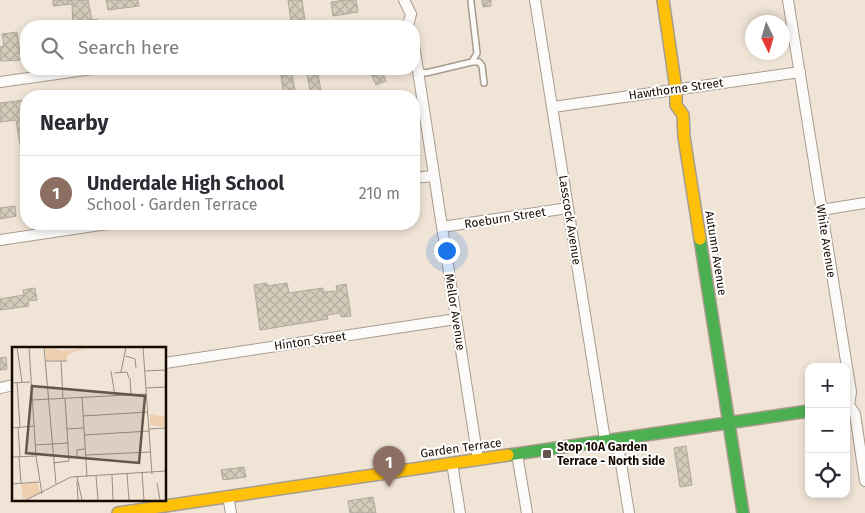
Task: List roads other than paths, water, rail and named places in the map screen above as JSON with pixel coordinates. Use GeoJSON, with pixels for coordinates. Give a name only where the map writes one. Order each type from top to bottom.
{"type":"FeatureCollection","features":[{"type":"Feature","properties":{"kind":"street"},"geometry":{"type":"LineString","coordinates":[[404,0],[410,10],[409,20]]}},
{"type":"Feature","properties":{"kind":"street","name":"Lasscock Avenue"},"geometry":{"type":"LineString","coordinates":[[535,0],[605,440]]}},
{"type":"Feature","properties":{"kind":"street","name":"Autumn Avenue"},"geometry":{"type":"LineString","coordinates":[[663,0],[676,89],[676,105],[683,115],[686,126],[684,137],[743,513]]}},
{"type":"Feature","properties":{"kind":"street","name":"White Avenue"},"geometry":{"type":"LineString","coordinates":[[788,0],[846,363]]}},
{"type":"Feature","properties":{"kind":"street","name":"Hawthorne Street"},"geometry":{"type":"LineString","coordinates":[[553,107],[800,72]]}},
{"type":"Feature","properties":{"kind":"street"},"geometry":{"type":"LineString","coordinates":[[0,82],[50,75]]}},
{"type":"Feature","properties":{"kind":"street","name":"Mellor Avenue"},"geometry":{"type":"LineString","coordinates":[[418,75],[478,460]]}},
{"type":"Feature","properties":{"kind":"street"},"geometry":{"type":"LineString","coordinates":[[420,177],[433,176]]}},
{"type":"Feature","properties":{"kind":"street"},"geometry":{"type":"LineString","coordinates":[[821,210],[865,203]]}},
{"type":"Feature","properties":{"kind":"street","name":"Roeburn Street"},"geometry":{"type":"LineString","coordinates":[[442,227],[568,208]]}},
{"type":"Feature","properties":{"kind":"street"},"geometry":{"type":"LineString","coordinates":[[0,240],[67,230]]}},
{"type":"Feature","properties":{"kind":"street","name":"Hinton Street"},"geometry":{"type":"LineString","coordinates":[[166,363],[456,320]]}},
{"type":"Feature","properties":{"kind":"street","name":"White Avenue"},"geometry":{"type":"LineString","coordinates":[[850,408],[855,414],[865,481]]}},
{"type":"Feature","properties":{"kind":"street","name":"Garden Terrace"},"geometry":{"type":"LineString","coordinates":[[118,513],[805,412]]}},
{"type":"Feature","properties":{"kind":"street"},"geometry":{"type":"LineString","coordinates":[[617,438],[629,513]]}},
{"type":"Feature","properties":{"kind":"street"},"geometry":{"type":"LineString","coordinates":[[517,454],[527,513]]}},
{"type":"Feature","properties":{"kind":"street"},"geometry":{"type":"LineString","coordinates":[[452,463],[460,513]]}},
{"type":"Feature","properties":{"kind":"street"},"geometry":{"type":"LineString","coordinates":[[228,496],[231,513]]}},
{"type":"Feature","properties":{"kind":"lane"},"geometry":{"type":"LineString","coordinates":[[471,2],[477,53],[472,62]]}},
{"type":"Feature","properties":{"kind":"lane"},"geometry":{"type":"LineString","coordinates":[[420,71],[426,73],[478,62],[482,66],[484,83]]}},
{"type":"Feature","properties":{"kind":"place","name":"Stop 10A Garden Terrace - North side"},"geometry":{"type":"Point","coordinates":[547,454]}},
{"type":"Feature","properties":{"kind":"place","name":"Underdale High School"},"geometry":{"type":"Point","coordinates":[389,487]}}]}
